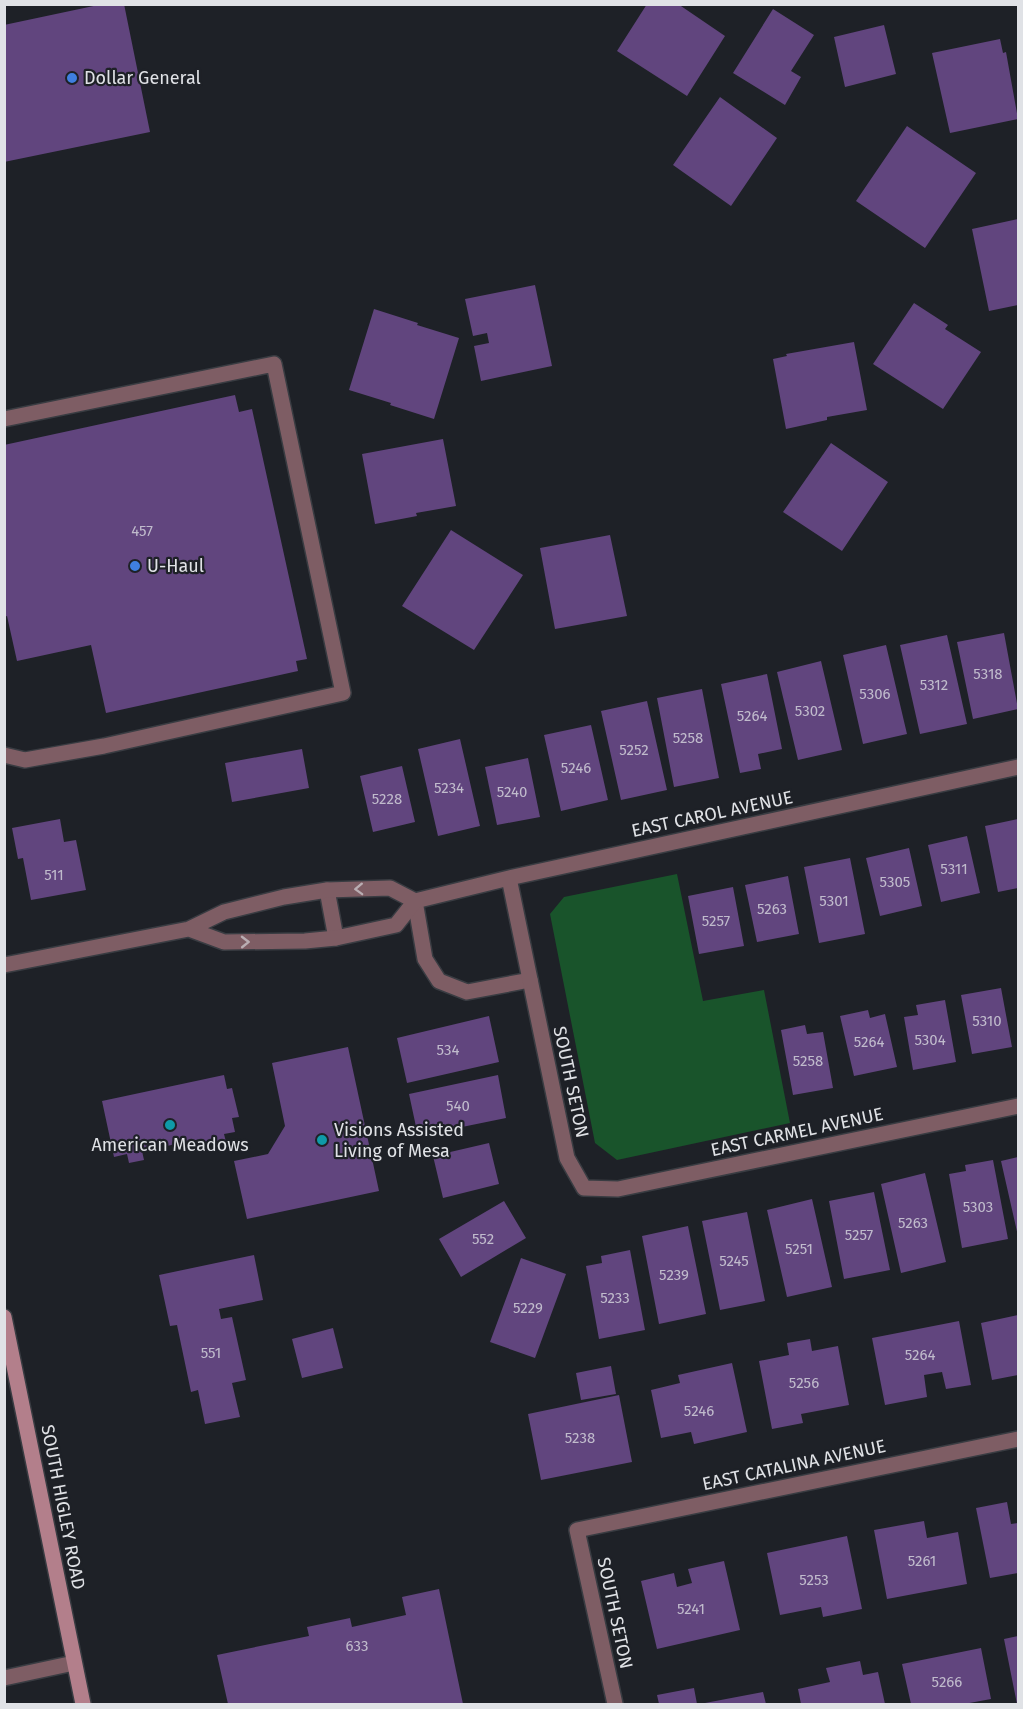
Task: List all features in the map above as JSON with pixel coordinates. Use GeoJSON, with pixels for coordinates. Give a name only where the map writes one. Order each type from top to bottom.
{"type":"FeatureCollection","features":[{"type":"Feature","properties":{"kind":"main road","name":"SOUTH HIGLEY ROAD"},"geometry":{"type":"LineString","coordinates":[[4,1317],[83,1704]]}},
{"type":"Feature","properties":{"kind":"street"},"geometry":{"type":"LineString","coordinates":[[4,419],[274,364],[343,693],[104,746],[25,760],[4,755]]}},
{"type":"Feature","properties":{"kind":"street","name":"EAST CAROL AVENUE"},"geometry":{"type":"LineString","coordinates":[[415,901],[509,878],[1018,767]]}},
{"type":"Feature","properties":{"kind":"street","name":"SOUTH SETON"},"geometry":{"type":"LineString","coordinates":[[509,878],[567,1158],[584,1188]]}},
{"type":"Feature","properties":{"kind":"street"},"geometry":{"type":"LineString","coordinates":[[4,965],[189,929],[224,912],[284,897],[327,890],[390,888],[415,901]]}},
{"type":"Feature","properties":{"kind":"street"},"geometry":{"type":"LineString","coordinates":[[327,890],[336,938]]}},
{"type":"Feature","properties":{"kind":"street"},"geometry":{"type":"LineString","coordinates":[[189,929],[224,942],[305,941],[336,938],[396,925],[415,901]]}},
{"type":"Feature","properties":{"kind":"street"},"geometry":{"type":"LineString","coordinates":[[415,901],[425,958],[440,981],[467,992],[530,980]]}},
{"type":"Feature","properties":{"kind":"street","name":"EAST CARMEL AVENUE"},"geometry":{"type":"LineString","coordinates":[[584,1188],[618,1189],[1018,1106]]}},
{"type":"Feature","properties":{"kind":"street","name":"EAST CATALINA AVENUE"},"geometry":{"type":"LineString","coordinates":[[577,1530],[1018,1439]]}},
{"type":"Feature","properties":{"kind":"street","name":"SOUTH SETON"},"geometry":{"type":"LineString","coordinates":[[577,1530],[615,1704]]}},
{"type":"Feature","properties":{"kind":"street"},"geometry":{"type":"LineString","coordinates":[[4,1677],[74,1663]]}},
{"type":"Feature","properties":{"kind":"green space"},"geometry":{"type":"Polygon","coordinates":[[[677,874],[703,1001],[764,990],[790,1123],[617,1160],[595,1143],[550,914],[564,897],[677,874]]]}},
{"type":"Feature","properties":{"kind":"building","name":"Dollar General"},"geometry":{"type":"Polygon","coordinates":[[[103,4],[124,4],[150,132],[4,162],[4,25],[103,4]]]}},
{"type":"Feature","properties":{"kind":"building"},"geometry":{"type":"Polygon","coordinates":[[[647,4],[678,4],[725,36],[687,96],[617,51],[647,4]]]}},
{"type":"Feature","properties":{"kind":"building"},"geometry":{"type":"Polygon","coordinates":[[[773,9],[814,35],[791,71],[801,77],[785,105],[733,73],[773,9]]]}},
{"type":"Feature","properties":{"kind":"building"},"geometry":{"type":"Polygon","coordinates":[[[884,25],[896,74],[845,87],[834,37],[884,25]]]}},
{"type":"Feature","properties":{"kind":"building"},"geometry":{"type":"Polygon","coordinates":[[[1000,39],[1003,53],[1006,52],[1018,119],[950,133],[932,53],[1000,39]]]}},
{"type":"Feature","properties":{"kind":"building"},"geometry":{"type":"Polygon","coordinates":[[[720,97],[777,138],[731,206],[673,165],[720,97]]]}},
{"type":"Feature","properties":{"kind":"building"},"geometry":{"type":"Polygon","coordinates":[[[907,126],[976,173],[925,248],[856,201],[907,126]]]}},
{"type":"Feature","properties":{"kind":"building"},"geometry":{"type":"Polygon","coordinates":[[[1018,219],[1018,305],[989,311],[972,229],[1018,219]]]}},
{"type":"Feature","properties":{"kind":"building"},"geometry":{"type":"Polygon","coordinates":[[[535,285],[552,366],[481,381],[474,346],[489,343],[487,333],[473,336],[465,299],[535,285]]]}},
{"type":"Feature","properties":{"kind":"building"},"geometry":{"type":"Polygon","coordinates":[[[914,303],[948,325],[945,329],[981,352],[943,409],[873,364],[914,303]]]}},
{"type":"Feature","properties":{"kind":"building"},"geometry":{"type":"Polygon","coordinates":[[[374,309],[459,338],[434,419],[349,390],[374,309]]]}},
{"type":"Feature","properties":{"kind":"building"},"geometry":{"type":"Polygon","coordinates":[[[854,342],[867,410],[827,417],[827,420],[786,429],[773,359],[787,356],[786,354],[854,342]]]}},
{"type":"Feature","properties":{"kind":"building"},"geometry":{"type":"Polygon","coordinates":[[[235,395],[239,412],[252,409],[307,659],[296,661],[298,671],[106,713],[91,645],[17,661],[7,616],[4,617],[4,445],[235,395]]]}},
{"type":"Feature","properties":{"kind":"building"},"geometry":{"type":"Polygon","coordinates":[[[443,439],[456,506],[416,513],[417,516],[375,524],[362,454],[443,439]]]}},
{"type":"Feature","properties":{"kind":"building"},"geometry":{"type":"Polygon","coordinates":[[[831,443],[888,482],[842,551],[783,512],[831,443]]]}},
{"type":"Feature","properties":{"kind":"building"},"geometry":{"type":"Polygon","coordinates":[[[451,530],[523,575],[474,650],[402,606],[451,530]]]}},
{"type":"Feature","properties":{"kind":"building"},"geometry":{"type":"Polygon","coordinates":[[[610,535],[627,616],[555,629],[540,548],[610,535]]]}},
{"type":"Feature","properties":{"kind":"building"},"geometry":{"type":"Polygon","coordinates":[[[1004,633],[1018,709],[973,719],[957,642],[1004,633]]]}},
{"type":"Feature","properties":{"kind":"building"},"geometry":{"type":"Polygon","coordinates":[[[947,635],[967,724],[920,734],[900,645],[947,635]]]}},
{"type":"Feature","properties":{"kind":"building"},"geometry":{"type":"Polygon","coordinates":[[[886,645],[907,734],[863,744],[843,655],[886,645]]]}},
{"type":"Feature","properties":{"kind":"building"},"geometry":{"type":"Polygon","coordinates":[[[821,661],[842,750],[798,760],[777,672],[821,661]]]}},
{"type":"Feature","properties":{"kind":"building"},"geometry":{"type":"Polygon","coordinates":[[[767,674],[782,749],[758,754],[761,769],[740,773],[721,684],[767,674]]]}},
{"type":"Feature","properties":{"kind":"building"},"geometry":{"type":"Polygon","coordinates":[[[702,689],[719,778],[674,787],[657,698],[702,689]]]}},
{"type":"Feature","properties":{"kind":"building"},"geometry":{"type":"Polygon","coordinates":[[[647,701],[667,790],[621,800],[601,711],[647,701]]]}},
{"type":"Feature","properties":{"kind":"building"},"geometry":{"type":"Polygon","coordinates":[[[591,725],[608,800],[561,811],[544,735],[591,725]]]}},
{"type":"Feature","properties":{"kind":"building"},"geometry":{"type":"Polygon","coordinates":[[[460,739],[480,826],[438,836],[418,749],[460,739]]]}},
{"type":"Feature","properties":{"kind":"building"},"geometry":{"type":"Polygon","coordinates":[[[302,749],[309,788],[232,802],[225,763],[302,749]]]}},
{"type":"Feature","properties":{"kind":"building"},"geometry":{"type":"Polygon","coordinates":[[[528,758],[540,817],[497,825],[485,767],[528,758]]]}},
{"type":"Feature","properties":{"kind":"building"},"geometry":{"type":"Polygon","coordinates":[[[402,766],[415,822],[373,832],[360,776],[402,766]]]}},
{"type":"Feature","properties":{"kind":"building"},"geometry":{"type":"Polygon","coordinates":[[[60,819],[64,842],[76,840],[86,890],[31,900],[23,858],[18,859],[12,828],[60,819]]]}},
{"type":"Feature","properties":{"kind":"building"},"geometry":{"type":"Polygon","coordinates":[[[1018,819],[1018,888],[998,892],[985,826],[1018,819]]]}},
{"type":"Feature","properties":{"kind":"building"},"geometry":{"type":"Polygon","coordinates":[[[967,836],[980,893],[941,902],[928,845],[967,836]]]}},
{"type":"Feature","properties":{"kind":"building"},"geometry":{"type":"Polygon","coordinates":[[[909,848],[922,906],[880,916],[866,858],[909,848]]]}},
{"type":"Feature","properties":{"kind":"building"},"geometry":{"type":"Polygon","coordinates":[[[850,858],[865,934],[819,943],[804,867],[850,858]]]}},
{"type":"Feature","properties":{"kind":"building"},"geometry":{"type":"Polygon","coordinates":[[[788,876],[799,934],[757,942],[745,885],[788,876]]]}},
{"type":"Feature","properties":{"kind":"building"},"geometry":{"type":"Polygon","coordinates":[[[733,887],[744,946],[699,954],[688,896],[733,887]]]}},
{"type":"Feature","properties":{"kind":"building"},"geometry":{"type":"Polygon","coordinates":[[[1001,988],[1012,1047],[972,1054],[961,995],[1001,988]]]}},
{"type":"Feature","properties":{"kind":"building"},"geometry":{"type":"Polygon","coordinates":[[[945,1000],[956,1062],[913,1070],[904,1017],[918,1015],[916,1005],[945,1000]]]}},
{"type":"Feature","properties":{"kind":"building"},"geometry":{"type":"Polygon","coordinates":[[[868,1010],[870,1018],[885,1014],[897,1067],[854,1076],[840,1016],[868,1010]]]}},
{"type":"Feature","properties":{"kind":"building"},"geometry":{"type":"Polygon","coordinates":[[[489,1016],[499,1062],[407,1083],[397,1038],[489,1016]]]}},
{"type":"Feature","properties":{"kind":"building"},"geometry":{"type":"Polygon","coordinates":[[[805,1025],[807,1034],[823,1032],[833,1088],[793,1095],[781,1030],[805,1025]]]}},
{"type":"Feature","properties":{"kind":"building","name":"Visions Assisted Living of Mesa"},"geometry":{"type":"Polygon","coordinates":[[[348,1047],[379,1191],[247,1219],[234,1161],[268,1154],[285,1126],[272,1063],[348,1047]]]}},
{"type":"Feature","properties":{"kind":"building","name":"American Meadows"},"geometry":{"type":"Polygon","coordinates":[[[224,1075],[227,1089],[232,1088],[239,1117],[232,1118],[235,1132],[224,1134],[226,1142],[198,1148],[196,1140],[142,1151],[144,1160],[129,1163],[127,1154],[114,1157],[102,1101],[224,1075]]]}},
{"type":"Feature","properties":{"kind":"building"},"geometry":{"type":"Polygon","coordinates":[[[498,1075],[506,1118],[418,1136],[409,1094],[498,1075]]]}},
{"type":"Feature","properties":{"kind":"building"},"geometry":{"type":"Polygon","coordinates":[[[489,1143],[499,1184],[443,1198],[433,1156],[489,1143]]]}},
{"type":"Feature","properties":{"kind":"building"},"geometry":{"type":"Polygon","coordinates":[[[1018,1157],[1018,1236],[1001,1161],[1018,1157]]]}},
{"type":"Feature","properties":{"kind":"building"},"geometry":{"type":"Polygon","coordinates":[[[993,1160],[1008,1239],[962,1248],[949,1174],[966,1171],[965,1165],[993,1160]]]}},
{"type":"Feature","properties":{"kind":"building"},"geometry":{"type":"Polygon","coordinates":[[[925,1173],[946,1262],[901,1273],[881,1184],[925,1173]]]}},
{"type":"Feature","properties":{"kind":"building"},"geometry":{"type":"Polygon","coordinates":[[[874,1192],[890,1270],[844,1279],[829,1201],[874,1192]]]}},
{"type":"Feature","properties":{"kind":"building"},"geometry":{"type":"Polygon","coordinates":[[[812,1199],[832,1287],[787,1297],[767,1210],[812,1199]]]}},
{"type":"Feature","properties":{"kind":"building"},"geometry":{"type":"Polygon","coordinates":[[[504,1201],[526,1238],[461,1277],[439,1239],[504,1201]]]}},
{"type":"Feature","properties":{"kind":"building"},"geometry":{"type":"Polygon","coordinates":[[[747,1212],[765,1301],[720,1310],[702,1221],[747,1212]]]}},
{"type":"Feature","properties":{"kind":"building"},"geometry":{"type":"Polygon","coordinates":[[[688,1226],[706,1314],[659,1324],[642,1236],[688,1226]]]}},
{"type":"Feature","properties":{"kind":"building"},"geometry":{"type":"Polygon","coordinates":[[[630,1250],[645,1330],[599,1339],[586,1266],[602,1263],[601,1256],[630,1250]]]}},
{"type":"Feature","properties":{"kind":"building"},"geometry":{"type":"Polygon","coordinates":[[[254,1255],[263,1300],[219,1309],[221,1319],[232,1317],[246,1380],[232,1383],[240,1417],[205,1424],[198,1390],[191,1392],[177,1325],[170,1326],[159,1275],[254,1255]]]}},
{"type":"Feature","properties":{"kind":"building"},"geometry":{"type":"Polygon","coordinates":[[[521,1258],[566,1274],[535,1358],[490,1342],[521,1258]]]}},
{"type":"Feature","properties":{"kind":"building"},"geometry":{"type":"Polygon","coordinates":[[[1018,1315],[1018,1375],[992,1380],[981,1323],[1018,1315]]]}},
{"type":"Feature","properties":{"kind":"building"},"geometry":{"type":"Polygon","coordinates":[[[959,1321],[971,1385],[946,1389],[942,1372],[924,1375],[927,1397],[885,1405],[872,1338],[959,1321]]]}},
{"type":"Feature","properties":{"kind":"building"},"geometry":{"type":"Polygon","coordinates":[[[333,1328],[343,1368],[302,1378],[292,1339],[333,1328]]]}},
{"type":"Feature","properties":{"kind":"building"},"geometry":{"type":"Polygon","coordinates":[[[810,1339],[812,1351],[838,1346],[849,1405],[801,1414],[803,1423],[772,1429],[759,1361],[789,1355],[787,1343],[810,1339]]]}},
{"type":"Feature","properties":{"kind":"building"},"geometry":{"type":"Polygon","coordinates":[[[732,1363],[747,1432],[694,1444],[691,1432],[661,1438],[651,1390],[680,1383],[678,1375],[732,1363]]]}},
{"type":"Feature","properties":{"kind":"building"},"geometry":{"type":"Polygon","coordinates":[[[611,1366],[616,1394],[581,1400],[576,1373],[611,1366]]]}},
{"type":"Feature","properties":{"kind":"building"},"geometry":{"type":"Polygon","coordinates":[[[619,1395],[632,1462],[541,1480],[528,1414],[619,1395]]]}},
{"type":"Feature","properties":{"kind":"building"},"geometry":{"type":"Polygon","coordinates":[[[1007,1502],[1011,1524],[1018,1523],[1018,1573],[990,1578],[976,1508],[1007,1502]]]}},
{"type":"Feature","properties":{"kind":"building"},"geometry":{"type":"Polygon","coordinates":[[[924,1521],[927,1538],[958,1532],[967,1584],[887,1599],[874,1530],[924,1521]]]}},
{"type":"Feature","properties":{"kind":"building"},"geometry":{"type":"Polygon","coordinates":[[[847,1536],[862,1609],[823,1617],[821,1607],[780,1615],[767,1553],[847,1536]]]}},
{"type":"Feature","properties":{"kind":"building"},"geometry":{"type":"Polygon","coordinates":[[[724,1561],[740,1630],[657,1649],[641,1581],[674,1573],[677,1587],[692,1583],[688,1569],[724,1561]]]}},
{"type":"Feature","properties":{"kind":"building"},"geometry":{"type":"Polygon","coordinates":[[[439,1589],[463,1704],[228,1704],[217,1655],[309,1636],[307,1627],[350,1618],[352,1627],[406,1615],[402,1597],[439,1589]]]}},
{"type":"Feature","properties":{"kind":"building"},"geometry":{"type":"Polygon","coordinates":[[[1018,1636],[1018,1704],[1017,1704],[1004,1639],[1018,1636]]]}},
{"type":"Feature","properties":{"kind":"building"},"geometry":{"type":"Polygon","coordinates":[[[981,1648],[991,1699],[964,1704],[911,1704],[902,1664],[981,1648]]]}},
{"type":"Feature","properties":{"kind":"building"},"geometry":{"type":"Polygon","coordinates":[[[860,1661],[863,1675],[878,1672],[885,1704],[801,1704],[798,1689],[830,1682],[826,1668],[860,1661]]]}},
{"type":"Feature","properties":{"kind":"building"},"geometry":{"type":"Polygon","coordinates":[[[694,1688],[697,1704],[659,1704],[657,1695],[694,1688]]]}},
{"type":"Feature","properties":{"kind":"building"},"geometry":{"type":"Polygon","coordinates":[[[763,1692],[766,1704],[705,1704],[705,1703],[763,1692]]]}},
{"type":"Feature","properties":{"kind":"place","name":"Dollar General"},"geometry":{"type":"Point","coordinates":[72,78]}},
{"type":"Feature","properties":{"kind":"place","name":"U-Haul"},"geometry":{"type":"Point","coordinates":[135,566]}},
{"type":"Feature","properties":{"kind":"place","name":"American Meadows"},"geometry":{"type":"Point","coordinates":[170,1125]}},
{"type":"Feature","properties":{"kind":"place","name":"Visions Assisted Living of Mesa"},"geometry":{"type":"Point","coordinates":[322,1140]}}]}
